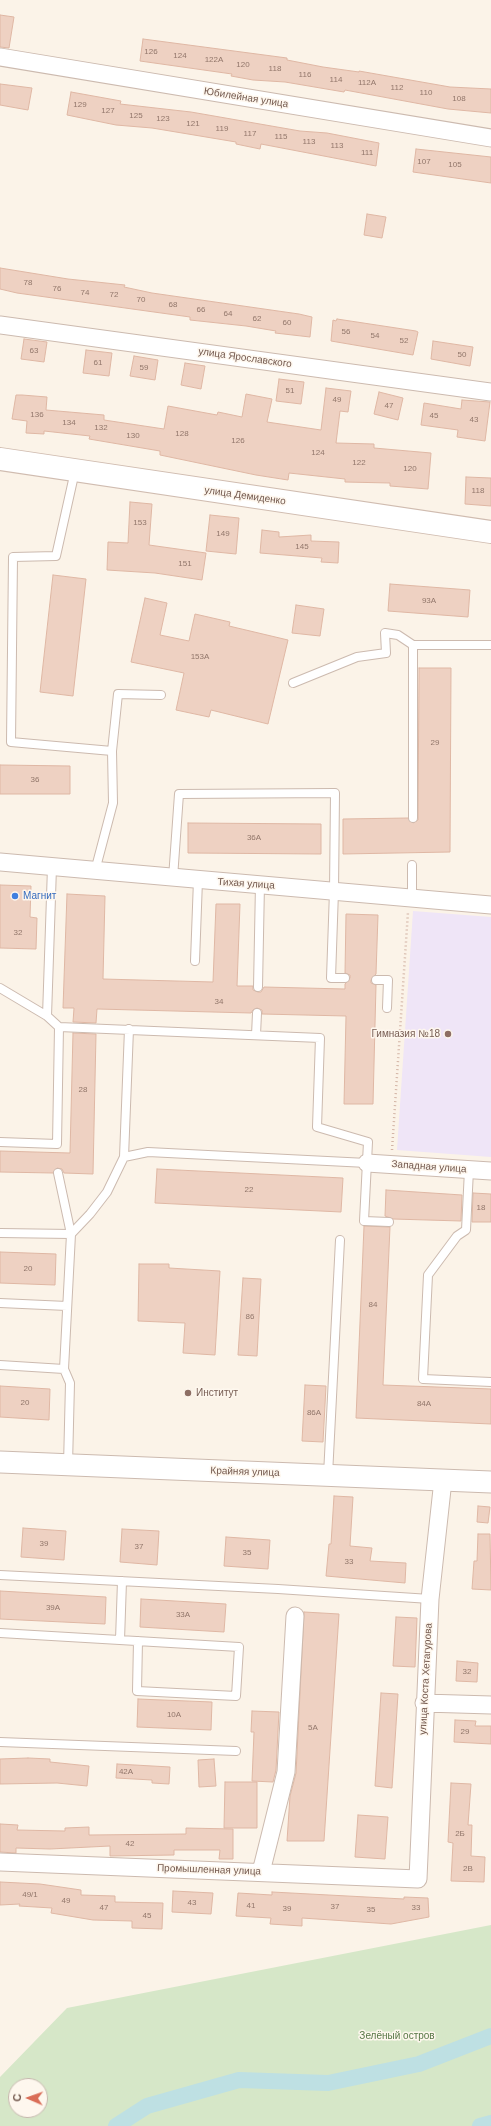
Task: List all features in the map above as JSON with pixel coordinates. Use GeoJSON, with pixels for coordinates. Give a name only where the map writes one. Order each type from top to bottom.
{"type":"FeatureCollection","features":[{"type":"Feature","properties":{"kind":"main road","name":"улица Демиденко"},"geometry":{"type":"LineString","coordinates":[[0,459],[491,532]]}},
{"type":"Feature","properties":{"kind":"street","name":"Юбилейная улица"},"geometry":{"type":"LineString","coordinates":[[0,58],[491,138]]}},
{"type":"Feature","properties":{"kind":"street","name":"улица Ярославского"},"geometry":{"type":"LineString","coordinates":[[0,325],[491,392]]}},
{"type":"Feature","properties":{"kind":"street","name":"Тихая улица"},"geometry":{"type":"LineString","coordinates":[[0,862],[174,878],[260,884],[410,902],[491,903]]}},
{"type":"Feature","properties":{"kind":"street","name":"Западная улица"},"geometry":{"type":"LineString","coordinates":[[367,1163],[491,1171]]}},
{"type":"Feature","properties":{"kind":"street","name":"Крайняя улица"},"geometry":{"type":"LineString","coordinates":[[0,1462],[68,1466],[491,1482]]}},
{"type":"Feature","properties":{"kind":"street","name":"улица Коста Хетагурова"},"geometry":{"type":"LineString","coordinates":[[418,1879],[424,1703],[430,1599],[443,1480]]}},
{"type":"Feature","properties":{"kind":"street"},"geometry":{"type":"LineString","coordinates":[[260,1872],[286,1772],[295,1616]]}},
{"type":"Feature","properties":{"kind":"street"},"geometry":{"type":"LineString","coordinates":[[424,1703],[491,1705]]}},
{"type":"Feature","properties":{"kind":"street","name":"Промышленная улица"},"geometry":{"type":"LineString","coordinates":[[0,1862],[418,1879]]}},
{"type":"Feature","properties":{"kind":"lane"},"geometry":{"type":"LineString","coordinates":[[75,471],[56,556],[13,557],[11,742],[112,751]]}},
{"type":"Feature","properties":{"kind":"lane"},"geometry":{"type":"LineString","coordinates":[[293,683],[357,657],[386,653],[385,633],[398,636],[413,645],[491,645]]}},
{"type":"Feature","properties":{"kind":"lane"},"geometry":{"type":"LineString","coordinates":[[413,645],[413,818]]}},
{"type":"Feature","properties":{"kind":"lane"},"geometry":{"type":"LineString","coordinates":[[95,871],[114,803],[112,751],[118,694],[161,695]]}},
{"type":"Feature","properties":{"kind":"lane"},"geometry":{"type":"LineString","coordinates":[[174,878],[179,794],[335,793],[331,978],[345,978]]}},
{"type":"Feature","properties":{"kind":"lane"},"geometry":{"type":"LineString","coordinates":[[410,902],[412,865]]}},
{"type":"Feature","properties":{"kind":"lane"},"geometry":{"type":"LineString","coordinates":[[47,1016],[52,867]]}},
{"type":"Feature","properties":{"kind":"lane"},"geometry":{"type":"LineString","coordinates":[[195,961],[198,880]]}},
{"type":"Feature","properties":{"kind":"lane"},"geometry":{"type":"LineString","coordinates":[[258,987],[260,884]]}},
{"type":"Feature","properties":{"kind":"lane"},"geometry":{"type":"LineString","coordinates":[[376,980],[388,980],[387,1008]]}},
{"type":"Feature","properties":{"kind":"lane"},"geometry":{"type":"LineString","coordinates":[[0,988],[47,1016],[59,1027],[320,1038],[316,1127],[368,1142],[364,1221],[389,1222]]}},
{"type":"Feature","properties":{"kind":"lane"},"geometry":{"type":"LineString","coordinates":[[256,1035],[257,1014]]}},
{"type":"Feature","properties":{"kind":"lane"},"geometry":{"type":"LineString","coordinates":[[58,1152],[59,1027]]}},
{"type":"Feature","properties":{"kind":"lane"},"geometry":{"type":"LineString","coordinates":[[0,1233],[71,1234],[90,1214],[107,1192],[124,1157],[129,1029]]}},
{"type":"Feature","properties":{"kind":"lane"},"geometry":{"type":"LineString","coordinates":[[0,1142],[57,1144]]}},
{"type":"Feature","properties":{"kind":"lane"},"geometry":{"type":"LineString","coordinates":[[124,1157],[148,1152],[367,1163]]}},
{"type":"Feature","properties":{"kind":"lane"},"geometry":{"type":"LineString","coordinates":[[469,1170],[466,1230],[457,1236],[428,1275],[423,1379],[491,1382]]}},
{"type":"Feature","properties":{"kind":"lane"},"geometry":{"type":"LineString","coordinates":[[58,1173],[71,1234],[64,1369],[70,1383],[68,1466]]}},
{"type":"Feature","properties":{"kind":"lane"},"geometry":{"type":"LineString","coordinates":[[328,1476],[340,1240]]}},
{"type":"Feature","properties":{"kind":"lane"},"geometry":{"type":"LineString","coordinates":[[0,1303],[67,1306]]}},
{"type":"Feature","properties":{"kind":"lane"},"geometry":{"type":"LineString","coordinates":[[0,1365],[64,1369]]}},
{"type":"Feature","properties":{"kind":"lane"},"geometry":{"type":"LineString","coordinates":[[0,1575],[430,1599]]}},
{"type":"Feature","properties":{"kind":"lane"},"geometry":{"type":"LineString","coordinates":[[120,1640],[122,1581]]}},
{"type":"Feature","properties":{"kind":"lane"},"geometry":{"type":"LineString","coordinates":[[0,1633],[138,1641],[239,1647],[236,1696],[137,1691],[138,1641]]}},
{"type":"Feature","properties":{"kind":"lane"},"geometry":{"type":"LineString","coordinates":[[0,1742],[236,1751]]}},
{"type":"Feature","properties":{"kind":"path"},"geometry":{"type":"LineString","coordinates":[[391,1155],[410,902]]}},
{"type":"Feature","properties":{"kind":"shaded area","name":"Гимназия №18"},"geometry":{"type":"Polygon","coordinates":[[[413,911],[491,917],[491,1157],[397,1150],[413,911]]]}},
{"type":"Feature","properties":{"kind":"green space","name":"Зелёный остров"},"geometry":{"type":"Polygon","coordinates":[[[491,1925],[491,2126],[0,2126],[0,2077],[67,2008],[491,1925]]]}},
{"type":"Feature","properties":{"kind":"building"},"geometry":{"type":"Polygon","coordinates":[[[0,15],[14,17],[9,48],[0,47],[0,15]]]}},
{"type":"Feature","properties":{"kind":"building"},"geometry":{"type":"Polygon","coordinates":[[[143,39],[287,58],[287,60],[323,67],[359,71],[450,87],[491,89],[491,113],[448,109],[345,90],[344,92],[285,82],[253,80],[231,76],[232,74],[140,61],[143,39]]]}},
{"type":"Feature","properties":{"kind":"building"},"geometry":{"type":"Polygon","coordinates":[[[0,84],[32,88],[28,110],[0,105],[0,84]]]}},
{"type":"Feature","properties":{"kind":"building"},"geometry":{"type":"Polygon","coordinates":[[[71,92],[121,101],[120,104],[191,112],[300,131],[327,133],[379,143],[376,166],[261,144],[260,149],[236,144],[236,142],[152,128],[116,125],[67,115],[71,92]]]}},
{"type":"Feature","properties":{"kind":"building"},"geometry":{"type":"Polygon","coordinates":[[[416,149],[491,157],[491,183],[413,172],[416,149]]]}},
{"type":"Feature","properties":{"kind":"building"},"geometry":{"type":"Polygon","coordinates":[[[367,214],[386,217],[382,238],[364,235],[367,214]]]}},
{"type":"Feature","properties":{"kind":"building"},"geometry":{"type":"Polygon","coordinates":[[[0,268],[68,279],[125,285],[124,287],[152,293],[299,314],[312,317],[310,337],[275,333],[276,331],[246,326],[190,320],[190,317],[17,293],[0,289],[0,268]]]}},
{"type":"Feature","properties":{"kind":"building"},"geometry":{"type":"Polygon","coordinates":[[[337,319],[416,331],[418,332],[413,355],[331,341],[333,320],[336,321],[337,319]]]}},
{"type":"Feature","properties":{"kind":"building"},"geometry":{"type":"Polygon","coordinates":[[[24,339],[47,342],[44,362],[21,359],[24,339]]]}},
{"type":"Feature","properties":{"kind":"building"},"geometry":{"type":"Polygon","coordinates":[[[433,341],[473,347],[470,366],[431,359],[433,341]]]}},
{"type":"Feature","properties":{"kind":"building"},"geometry":{"type":"Polygon","coordinates":[[[86,350],[112,353],[109,376],[83,373],[86,350]]]}},
{"type":"Feature","properties":{"kind":"building"},"geometry":{"type":"Polygon","coordinates":[[[134,356],[158,360],[155,380],[130,376],[134,356]]]}},
{"type":"Feature","properties":{"kind":"building"},"geometry":{"type":"Polygon","coordinates":[[[185,363],[205,366],[201,389],[181,385],[185,363]]]}},
{"type":"Feature","properties":{"kind":"building"},"geometry":{"type":"Polygon","coordinates":[[[279,379],[304,382],[301,404],[276,401],[279,379]]]}},
{"type":"Feature","properties":{"kind":"building"},"geometry":{"type":"Polygon","coordinates":[[[326,388],[351,391],[348,412],[340,411],[336,443],[374,444],[374,448],[431,453],[428,489],[390,486],[390,483],[345,482],[345,479],[289,473],[288,480],[256,475],[160,455],[160,451],[89,439],[90,436],[44,431],[44,434],[26,433],[27,421],[12,419],[16,395],[22,395],[47,397],[46,410],[104,415],[104,420],[164,429],[168,406],[217,415],[218,412],[242,417],[246,394],[272,399],[267,422],[321,430],[326,388]]]}},
{"type":"Feature","properties":{"kind":"building"},"geometry":{"type":"Polygon","coordinates":[[[379,392],[403,398],[398,420],[374,414],[379,392]]]}},
{"type":"Feature","properties":{"kind":"building"},"geometry":{"type":"Polygon","coordinates":[[[462,400],[490,402],[485,441],[457,437],[458,430],[421,425],[424,403],[461,409],[462,400]]]}},
{"type":"Feature","properties":{"kind":"building"},"geometry":{"type":"Polygon","coordinates":[[[466,477],[491,478],[491,506],[465,504],[466,477]]]}},
{"type":"Feature","properties":{"kind":"building"},"geometry":{"type":"Polygon","coordinates":[[[130,502],[152,504],[149,545],[206,553],[202,580],[155,573],[107,570],[108,542],[128,543],[130,502]]]}},
{"type":"Feature","properties":{"kind":"building"},"geometry":{"type":"Polygon","coordinates":[[[210,515],[239,518],[236,554],[206,551],[210,515]]]}},
{"type":"Feature","properties":{"kind":"building"},"geometry":{"type":"Polygon","coordinates":[[[262,530],[279,532],[279,537],[311,535],[311,541],[339,542],[338,563],[321,562],[322,558],[260,553],[262,530]]]}},
{"type":"Feature","properties":{"kind":"building"},"geometry":{"type":"Polygon","coordinates":[[[53,575],[86,579],[73,696],[40,692],[53,575]]]}},
{"type":"Feature","properties":{"kind":"building"},"geometry":{"type":"Polygon","coordinates":[[[390,584],[470,590],[468,617],[388,611],[390,584]]]}},
{"type":"Feature","properties":{"kind":"building"},"geometry":{"type":"Polygon","coordinates":[[[145,598],[167,603],[160,635],[189,641],[195,614],[230,622],[229,626],[288,640],[268,724],[211,710],[209,717],[176,710],[184,673],[131,662],[145,598]]]}},
{"type":"Feature","properties":{"kind":"building"},"geometry":{"type":"Polygon","coordinates":[[[296,605],[324,609],[320,636],[292,633],[296,605]]]}},
{"type":"Feature","properties":{"kind":"building"},"geometry":{"type":"Polygon","coordinates":[[[419,668],[451,668],[450,852],[343,854],[343,819],[408,818],[413,823],[418,820],[419,668]]]}},
{"type":"Feature","properties":{"kind":"building"},"geometry":{"type":"Polygon","coordinates":[[[0,765],[70,766],[70,794],[0,794],[0,765]]]}},
{"type":"Feature","properties":{"kind":"building"},"geometry":{"type":"Polygon","coordinates":[[[188,823],[321,824],[321,854],[188,853],[188,823]]]}},
{"type":"Feature","properties":{"kind":"building"},"geometry":{"type":"Polygon","coordinates":[[[0,885],[31,886],[30,917],[37,918],[36,949],[0,948],[0,885]]]}},
{"type":"Feature","properties":{"kind":"building"},"geometry":{"type":"Polygon","coordinates":[[[67,894],[105,896],[103,979],[213,982],[216,904],[240,904],[237,986],[253,986],[253,990],[258,992],[261,992],[264,987],[345,989],[345,984],[350,978],[350,975],[345,973],[346,914],[378,915],[376,974],[371,980],[371,983],[376,985],[373,1104],[344,1104],[346,1016],[262,1014],[262,1010],[257,1008],[251,1013],[97,1009],[96,1023],[73,1022],[74,1008],[63,1008],[67,894]]]}},
{"type":"Feature","properties":{"kind":"building"},"geometry":{"type":"Polygon","coordinates":[[[73,1033],[96,1034],[93,1174],[64,1173],[62,1169],[57,1168],[53,1173],[0,1172],[0,1151],[70,1153],[73,1033]]]}},
{"type":"Feature","properties":{"kind":"building"},"geometry":{"type":"Polygon","coordinates":[[[157,1169],[343,1178],[341,1212],[155,1203],[157,1169]]]}},
{"type":"Feature","properties":{"kind":"building"},"geometry":{"type":"Polygon","coordinates":[[[386,1190],[462,1195],[461,1221],[393,1219],[385,1216],[386,1190]]]}},
{"type":"Feature","properties":{"kind":"building"},"geometry":{"type":"Polygon","coordinates":[[[473,1193],[491,1194],[491,1222],[472,1222],[473,1193]]]}},
{"type":"Feature","properties":{"kind":"building"},"geometry":{"type":"Polygon","coordinates":[[[364,1226],[390,1227],[383,1385],[491,1389],[491,1424],[356,1418],[364,1226]]]}},
{"type":"Feature","properties":{"kind":"building"},"geometry":{"type":"Polygon","coordinates":[[[0,1252],[56,1254],[55,1285],[0,1283],[0,1252]]]}},
{"type":"Feature","properties":{"kind":"building"},"geometry":{"type":"Polygon","coordinates":[[[139,1264],[169,1264],[169,1268],[220,1271],[215,1355],[183,1353],[185,1323],[138,1321],[139,1264]]]}},
{"type":"Feature","properties":{"kind":"building"},"geometry":{"type":"Polygon","coordinates":[[[243,1278],[261,1279],[257,1356],[238,1355],[243,1278]]]}},
{"type":"Feature","properties":{"kind":"building"},"geometry":{"type":"Polygon","coordinates":[[[305,1385],[326,1386],[323,1442],[302,1441],[305,1385]]]}},
{"type":"Feature","properties":{"kind":"building"},"geometry":{"type":"Polygon","coordinates":[[[0,1386],[50,1389],[49,1420],[0,1417],[0,1386]]]}},
{"type":"Feature","properties":{"kind":"building"},"geometry":{"type":"Polygon","coordinates":[[[334,1496],[353,1497],[350,1546],[372,1548],[370,1561],[406,1563],[405,1583],[326,1576],[329,1544],[331,1544],[334,1496]]]}},
{"type":"Feature","properties":{"kind":"building"},"geometry":{"type":"Polygon","coordinates":[[[478,1506],[490,1507],[488,1523],[477,1522],[478,1506]]]}},
{"type":"Feature","properties":{"kind":"building"},"geometry":{"type":"Polygon","coordinates":[[[23,1528],[66,1531],[64,1560],[21,1557],[23,1528]]]}},
{"type":"Feature","properties":{"kind":"building"},"geometry":{"type":"Polygon","coordinates":[[[122,1529],[159,1531],[157,1565],[120,1562],[122,1529]]]}},
{"type":"Feature","properties":{"kind":"building"},"geometry":{"type":"Polygon","coordinates":[[[478,1534],[490,1534],[491,1590],[472,1589],[474,1561],[477,1561],[478,1534]]]}},
{"type":"Feature","properties":{"kind":"building"},"geometry":{"type":"Polygon","coordinates":[[[226,1537],[270,1540],[268,1569],[224,1566],[226,1537]]]}},
{"type":"Feature","properties":{"kind":"building"},"geometry":{"type":"Polygon","coordinates":[[[0,1591],[106,1597],[105,1624],[0,1619],[0,1591]]]}},
{"type":"Feature","properties":{"kind":"building"},"geometry":{"type":"Polygon","coordinates":[[[141,1599],[226,1604],[224,1632],[140,1627],[141,1599]]]}},
{"type":"Feature","properties":{"kind":"building"},"geometry":{"type":"Polygon","coordinates":[[[304,1612],[339,1614],[324,1841],[287,1841],[290,1796],[296,1773],[304,1612]]]}},
{"type":"Feature","properties":{"kind":"building"},"geometry":{"type":"Polygon","coordinates":[[[396,1617],[417,1618],[415,1667],[393,1666],[396,1617]]]}},
{"type":"Feature","properties":{"kind":"building"},"geometry":{"type":"Polygon","coordinates":[[[457,1661],[478,1663],[477,1682],[456,1681],[457,1661]]]}},
{"type":"Feature","properties":{"kind":"building"},"geometry":{"type":"Polygon","coordinates":[[[381,1693],[398,1694],[392,1788],[375,1786],[381,1693]]]}},
{"type":"Feature","properties":{"kind":"building"},"geometry":{"type":"Polygon","coordinates":[[[138,1699],[212,1702],[211,1730],[137,1727],[138,1699]]]}},
{"type":"Feature","properties":{"kind":"building"},"geometry":{"type":"Polygon","coordinates":[[[252,1711],[279,1712],[276,1770],[273,1782],[252,1781],[254,1732],[251,1732],[252,1711]]]}},
{"type":"Feature","properties":{"kind":"building"},"geometry":{"type":"Polygon","coordinates":[[[455,1720],[476,1721],[475,1726],[491,1726],[491,1744],[454,1742],[455,1720]]]}},
{"type":"Feature","properties":{"kind":"building"},"geometry":{"type":"Polygon","coordinates":[[[0,1759],[50,1759],[50,1762],[89,1766],[87,1786],[57,1783],[0,1784],[0,1759]]]}},
{"type":"Feature","properties":{"kind":"building"},"geometry":{"type":"Polygon","coordinates":[[[214,1759],[216,1786],[199,1787],[198,1760],[214,1759]]]}},
{"type":"Feature","properties":{"kind":"building"},"geometry":{"type":"Polygon","coordinates":[[[117,1764],[170,1767],[169,1784],[152,1783],[152,1780],[116,1778],[117,1764]]]}},
{"type":"Feature","properties":{"kind":"building"},"geometry":{"type":"Polygon","coordinates":[[[225,1782],[257,1782],[257,1828],[224,1828],[225,1782]]]}},
{"type":"Feature","properties":{"kind":"building"},"geometry":{"type":"Polygon","coordinates":[[[451,1783],[471,1784],[468,1825],[472,1825],[471,1856],[485,1857],[484,1882],[451,1881],[453,1843],[448,1842],[451,1783]]]}},
{"type":"Feature","properties":{"kind":"building"},"geometry":{"type":"Polygon","coordinates":[[[358,1815],[388,1817],[385,1859],[355,1857],[358,1815]]]}},
{"type":"Feature","properties":{"kind":"building"},"geometry":{"type":"Polygon","coordinates":[[[0,1824],[18,1825],[17,1830],[65,1831],[65,1828],[89,1827],[89,1835],[186,1834],[186,1828],[233,1829],[233,1859],[219,1859],[220,1850],[174,1850],[174,1855],[110,1856],[110,1846],[50,1849],[16,1848],[16,1853],[0,1852],[0,1824]]]}},
{"type":"Feature","properties":{"kind":"building"},"geometry":{"type":"Polygon","coordinates":[[[0,1882],[40,1884],[81,1890],[81,1895],[115,1896],[115,1902],[163,1903],[162,1929],[132,1928],[132,1921],[93,1920],[51,1913],[52,1908],[19,1906],[20,1904],[0,1905],[0,1882]]]}},
{"type":"Feature","properties":{"kind":"building"},"geometry":{"type":"Polygon","coordinates":[[[173,1891],[213,1893],[211,1914],[172,1912],[173,1891]]]}},
{"type":"Feature","properties":{"kind":"building"},"geometry":{"type":"Polygon","coordinates":[[[272,1892],[404,1899],[404,1897],[428,1898],[429,1917],[391,1924],[302,1918],[302,1926],[270,1924],[271,1918],[236,1916],[238,1893],[272,1895],[272,1892]]]}},
{"type":"Feature","properties":{"kind":"waterway"},"geometry":{"type":"LineString","coordinates":[[116,2126],[147,2106],[239,2080],[328,2083],[419,2064],[491,2036]]}},
{"type":"Feature","properties":{"kind":"waterway"},"geometry":{"type":"LineString","coordinates":[[480,2126],[491,2123]]}},
{"type":"Feature","properties":{"kind":"place","name":"Магнит"},"geometry":{"type":"Point","coordinates":[15,896]}},
{"type":"Feature","properties":{"kind":"place","name":"Гимназия №18"},"geometry":{"type":"Point","coordinates":[448,1034]}},
{"type":"Feature","properties":{"kind":"place","name":"Институт"},"geometry":{"type":"Point","coordinates":[188,1393]}}]}
